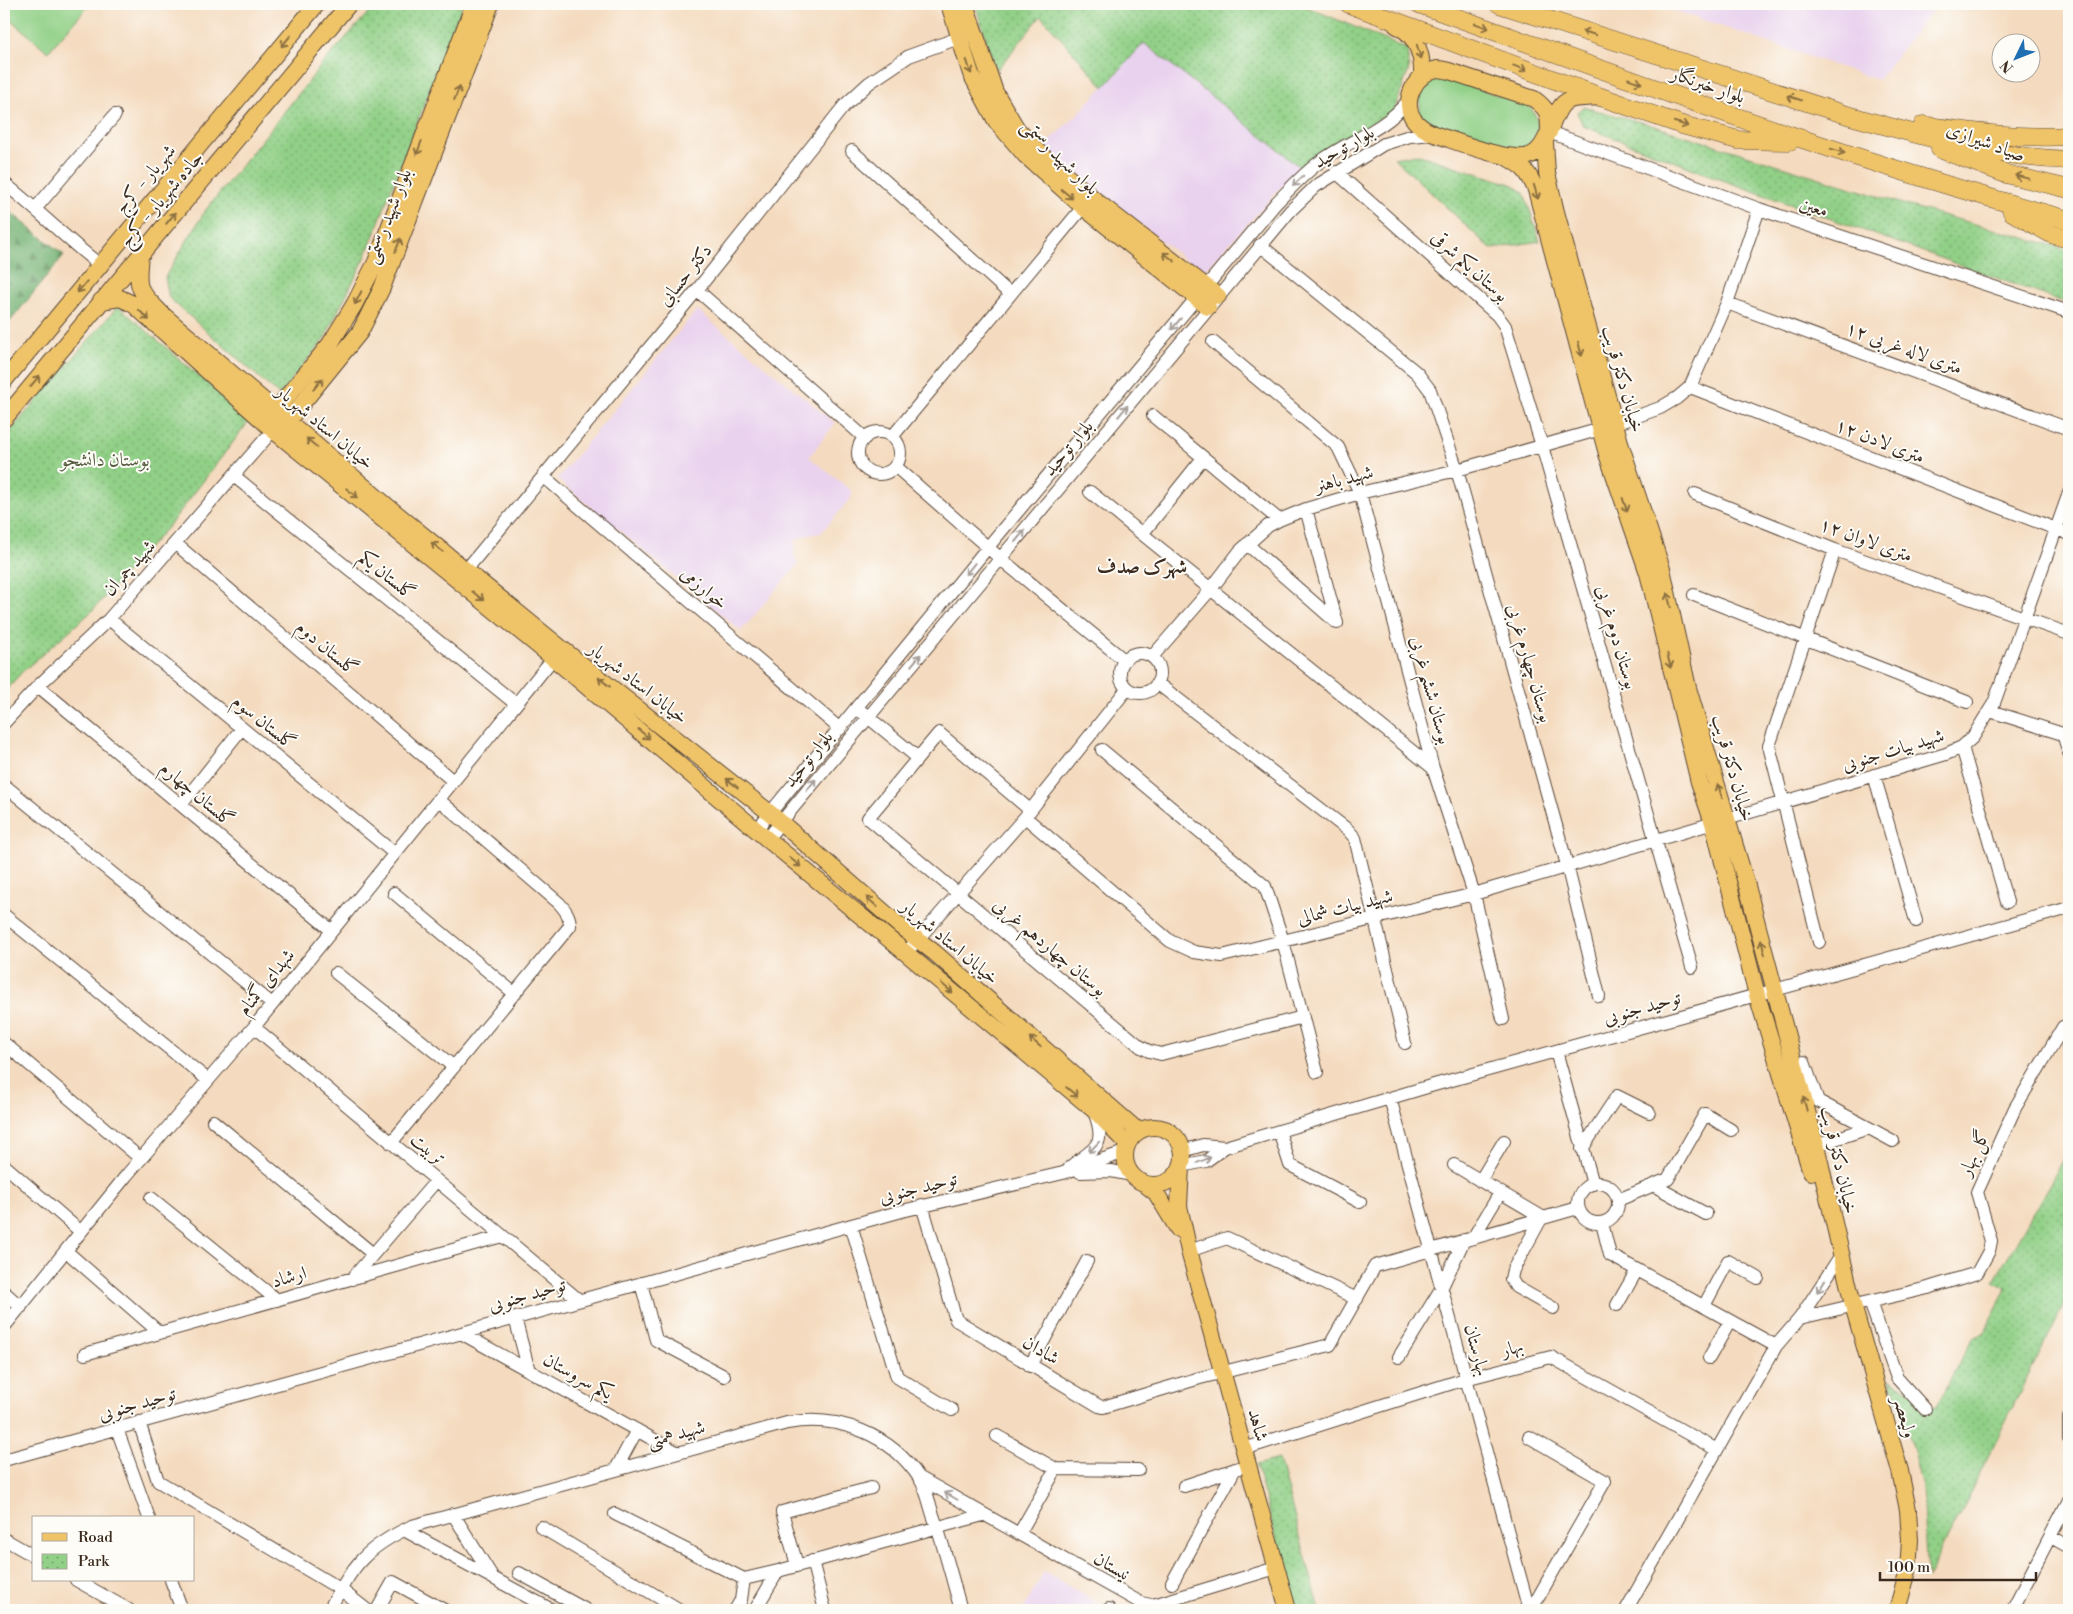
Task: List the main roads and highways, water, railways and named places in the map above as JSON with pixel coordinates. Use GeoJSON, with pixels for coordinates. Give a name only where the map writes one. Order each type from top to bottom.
{"type":"FeatureCollection","features":[{"type":"Feature","properties":{"kind":"highway"},"geometry":{"type":"LineString","coordinates":[[1349,4],[1682,125],[1738,140],[1807,142]]}},
{"type":"Feature","properties":{"kind":"highway","name":"بلوار خبرنگار"},"geometry":{"type":"LineString","coordinates":[[1420,4],[1807,142],[1985,198]]}},
{"type":"Feature","properties":{"kind":"highway","name":"بلوار خبرنگار"},"geometry":{"type":"LineString","coordinates":[[1499,4],[1891,128]]}},
{"type":"Feature","properties":{"kind":"highway"},"geometry":{"type":"LineString","coordinates":[[1847,115],[2003,136],[2069,136]]}},
{"type":"Feature","properties":{"kind":"highway"},"geometry":{"type":"LineString","coordinates":[[1891,128],[2020,156],[2069,160]]}},
{"type":"Feature","properties":{"kind":"highway","name":"صیاد شیرازی"},"geometry":{"type":"LineString","coordinates":[[1891,128],[1949,153],[2006,174],[2069,189]]}},
{"type":"Feature","properties":{"kind":"highway"},"geometry":{"type":"LineString","coordinates":[[1985,198],[2069,220]]}},
{"type":"Feature","properties":{"kind":"highway"},"geometry":{"type":"LineString","coordinates":[[1985,198],[2051,234],[2069,239]]}},
{"type":"Feature","properties":{"kind":"main road","name":"شهریار - کرج"},"geometry":{"type":"LineString","coordinates":[[4,381],[317,4]]}},
{"type":"Feature","properties":{"kind":"main road","name":"جاده شهریار - کرج"},"geometry":{"type":"LineString","coordinates":[[4,419],[349,4]]}},
{"type":"Feature","properties":{"kind":"main road","name":"بلوار شهید رستمی"},"geometry":{"type":"LineString","coordinates":[[278,421],[354,306],[376,262],[474,4]]}},
{"type":"Feature","properties":{"kind":"main road","name":"بلوار شهید رستمی"},"geometry":{"type":"LineString","coordinates":[[278,421],[360,332],[382,288],[491,4]]}},
{"type":"Feature","properties":{"kind":"main road","name":"بلوار شهید رستمی"},"geometry":{"type":"LineString","coordinates":[[949,4],[967,35],[995,92],[1017,129],[1040,154],[1186,280]]}},
{"type":"Feature","properties":{"kind":"main road","name":"بلوار شهید رستمی"},"geometry":{"type":"LineString","coordinates":[[966,4],[971,74],[996,120],[1025,155],[1083,207],[1208,297]]}},
{"type":"Feature","properties":{"kind":"main road"},"geometry":{"type":"LineString","coordinates":[[1376,15],[1404,28],[1414,38],[1421,54],[1422,77],[1413,88],[1408,102],[1409,112],[1424,129],[1434,134],[1506,157],[1526,157],[1534,153],[1547,137],[1563,104],[1571,100],[1601,97]]}},
{"type":"Feature","properties":{"kind":"main road","name":"خیابان دکتر قریب"},"geometry":{"type":"LineString","coordinates":[[1422,77],[1438,69],[1449,71],[1534,99],[1549,114],[1547,174],[1608,427]]}},
{"type":"Feature","properties":{"kind":"main road","name":"خیابان دکتر قریب"},"geometry":{"type":"LineString","coordinates":[[1506,157],[1522,166],[1529,174],[1536,190],[1608,427],[1662,569],[1720,821],[1757,995],[1822,1208],[1836,1237]]}},
{"type":"Feature","properties":{"kind":"main road","name":"خیابان استاد شهریار"},"geometry":{"type":"LineString","coordinates":[[140,255],[137,281],[142,293],[162,314],[278,421],[557,653],[775,818],[900,926],[918,939],[939,957],[1130,1142]]}},
{"type":"Feature","properties":{"kind":"main road","name":"خیابان استاد شهریار"},"geometry":{"type":"LineString","coordinates":[[102,301],[120,298],[133,304],[466,570],[762,834],[1130,1142]]}},
{"type":"Feature","properties":{"kind":"main road","name":"خیابان دکتر قریب"},"geometry":{"type":"LineString","coordinates":[[1720,821],[1747,886],[1816,1145],[1836,1237]]}},
{"type":"Feature","properties":{"kind":"main road"},"geometry":{"type":"LineString","coordinates":[[889,939],[900,942],[903,936],[900,926]]}},
{"type":"Feature","properties":{"kind":"main road"},"geometry":{"type":"LineString","coordinates":[[922,966],[918,960],[924,952],[939,957]]}},
{"type":"Feature","properties":{"kind":"main road"},"geometry":{"type":"LineString","coordinates":[[1146,1127],[1165,1129],[1173,1134],[1182,1158],[1179,1206],[1189,1251],[1168,1210],[1156,1193],[1137,1178],[1125,1160],[1130,1142],[1146,1127]]}},
{"type":"Feature","properties":{"kind":"main road"},"geometry":{"type":"LineString","coordinates":[[1137,1178],[1149,1184],[1159,1184],[1168,1181],[1176,1175],[1182,1158]]}},
{"type":"Feature","properties":{"kind":"main road","name":"ولیعصر"},"geometry":{"type":"LineString","coordinates":[[1836,1237],[1853,1305],[1900,1471],[1908,1510],[1910,1540],[1908,1571],[1897,1610]]}},
{"type":"Feature","properties":{"kind":"main road","name":"شاهد"},"geometry":{"type":"LineString","coordinates":[[1189,1251],[1244,1449],[1242,1467],[1288,1610]]}},
{"type":"Feature","properties":{"kind":"district","name":"شهرک صدف"},"geometry":{"type":"Point","coordinates":[1142,567]}},
{"type":"Feature","properties":{"kind":"park label","name":"بوستان دانشجو"},"geometry":{"type":"Point","coordinates":[105,460]}}]}
